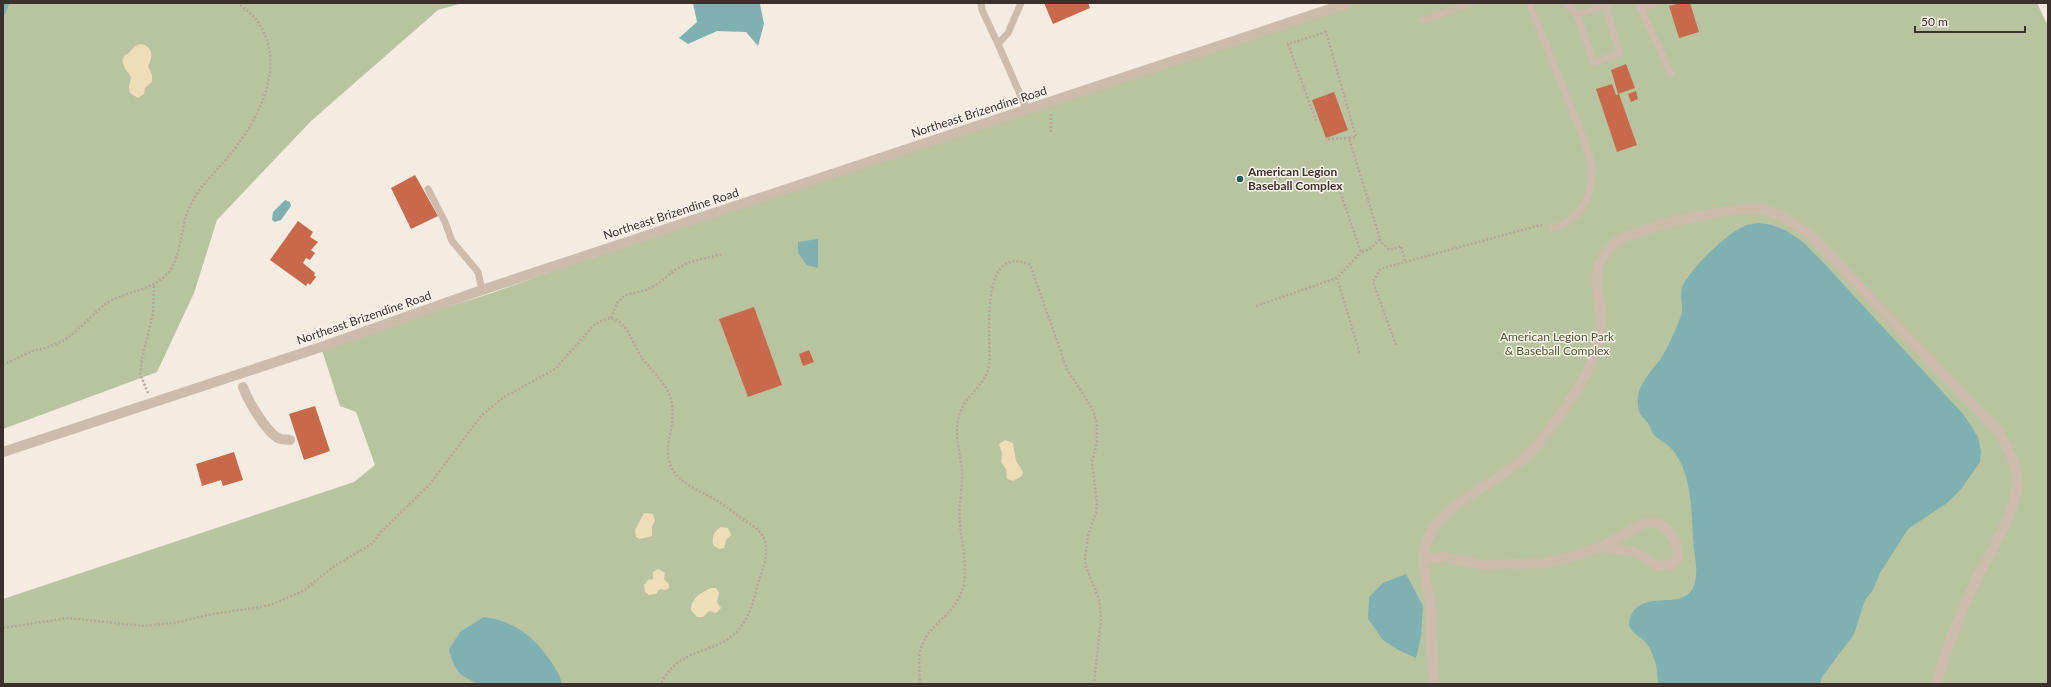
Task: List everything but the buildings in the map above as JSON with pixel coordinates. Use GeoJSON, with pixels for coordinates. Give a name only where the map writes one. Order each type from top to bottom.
{"type":"FeatureCollection","features":[{"type":"Feature","properties":{"kind":"street","name":"Northeast Brizendine Road"},"geometry":{"type":"LineString","coordinates":[[3,452],[384,326],[482,290],[1048,104],[1348,3]]}},
{"type":"Feature","properties":{"kind":"street"},"geometry":{"type":"LineString","coordinates":[[1435,684],[1432,667],[1431,610],[1423,572],[1424,559],[1432,531],[1450,510],[1529,454],[1547,434],[1586,375],[1593,360],[1600,335],[1601,323],[1597,286],[1598,268],[1606,253],[1621,239],[1647,229],[1737,209],[1764,210],[1788,218],[1812,237],[1999,432],[2014,462],[2017,485],[2011,509],[1974,584],[1942,664],[1936,684]]}},
{"type":"Feature","properties":{"kind":"street"},"geometry":{"type":"LineString","coordinates":[[243,387],[248,400],[273,435],[280,439],[290,440]]}},
{"type":"Feature","properties":{"kind":"street"},"geometry":{"type":"LineString","coordinates":[[1424,559],[1444,557],[1484,565],[1544,563],[1572,557],[1601,547],[1646,522],[1659,523],[1669,531],[1677,546],[1678,558],[1672,565],[1659,566],[1634,552],[1601,547]]}},
{"type":"Feature","properties":{"kind":"lane"},"geometry":{"type":"LineString","coordinates":[[980,3],[1027,110]]}},
{"type":"Feature","properties":{"kind":"lane"},"geometry":{"type":"LineString","coordinates":[[998,44],[1008,33],[1021,3]]}},
{"type":"Feature","properties":{"kind":"lane"},"geometry":{"type":"LineString","coordinates":[[1423,20],[1472,3]]}},
{"type":"Feature","properties":{"kind":"lane"},"geometry":{"type":"LineString","coordinates":[[1529,3],[1585,142],[1592,165],[1588,197],[1578,213],[1564,225],[1552,228]]}},
{"type":"Feature","properties":{"kind":"lane"},"geometry":{"type":"LineString","coordinates":[[1567,3],[1577,15],[1594,63],[1620,53],[1607,13],[1609,3]]}},
{"type":"Feature","properties":{"kind":"lane"},"geometry":{"type":"LineString","coordinates":[[1577,15],[1609,3]]}},
{"type":"Feature","properties":{"kind":"lane"},"geometry":{"type":"LineString","coordinates":[[1655,3],[1639,6],[1671,74]]}},
{"type":"Feature","properties":{"kind":"lane"},"geometry":{"type":"LineString","coordinates":[[428,188],[445,222],[452,241],[478,272],[482,290]]}},
{"type":"Feature","properties":{"kind":"path"},"geometry":{"type":"LineString","coordinates":[[3,365],[26,354],[54,346],[66,339],[109,302],[154,284],[170,270],[175,258],[189,207],[198,192],[245,135],[257,117],[265,94],[272,60],[268,46],[258,22],[238,3]]}},
{"type":"Feature","properties":{"kind":"path"},"geometry":{"type":"LineString","coordinates":[[1316,121],[1288,44],[1326,32],[1356,137],[1328,139]]}},
{"type":"Feature","properties":{"kind":"path"},"geometry":{"type":"LineString","coordinates":[[1048,104],[1051,116],[1051,134]]}},
{"type":"Feature","properties":{"kind":"path"},"geometry":{"type":"LineString","coordinates":[[1349,138],[1380,239],[1382,243],[1390,250],[1401,246],[1405,262]]}},
{"type":"Feature","properties":{"kind":"path"},"geometry":{"type":"LineString","coordinates":[[1336,180],[1361,252]]}},
{"type":"Feature","properties":{"kind":"path"},"geometry":{"type":"LineString","coordinates":[[1396,345],[1373,282],[1380,269],[1540,225],[1552,228]]}},
{"type":"Feature","properties":{"kind":"path"},"geometry":{"type":"LineString","coordinates":[[1256,306],[1337,278],[1361,252],[1370,249],[1380,239]]}},
{"type":"Feature","properties":{"kind":"path"},"geometry":{"type":"LineString","coordinates":[[611,318],[617,303],[625,295],[646,290],[658,284],[676,269],[690,262],[723,254]]}},
{"type":"Feature","properties":{"kind":"path"},"geometry":{"type":"LineString","coordinates":[[920,684],[920,652],[922,644],[952,610],[962,594],[964,584],[965,562],[959,504],[962,472],[957,438],[960,413],[968,396],[979,385],[987,371],[989,357],[990,300],[996,276],[1005,266],[1018,261],[1029,264],[1031,267],[1067,368],[1093,410],[1098,425],[1097,442],[1092,462],[1097,507],[1088,536],[1085,552],[1086,567],[1099,599],[1100,620],[1094,684]]}},
{"type":"Feature","properties":{"kind":"path"},"geometry":{"type":"LineString","coordinates":[[1337,278],[1360,354]]}},
{"type":"Feature","properties":{"kind":"path"},"geometry":{"type":"LineString","coordinates":[[152,402],[140,374],[153,313],[154,284]]}},
{"type":"Feature","properties":{"kind":"path"},"geometry":{"type":"LineString","coordinates":[[3,628],[68,618],[143,626],[173,623],[213,614],[260,608],[280,601],[303,590],[333,567],[373,543],[381,532],[429,485],[481,416],[493,405],[555,369],[594,325],[600,321],[611,318],[618,320],[625,328],[643,359],[662,382],[670,397],[672,414],[668,458],[673,470],[690,486],[753,524],[763,535],[766,546],[766,557],[754,599],[747,618],[740,628],[723,642],[678,661],[666,675],[661,684]]}},
{"type":"Feature","properties":{"kind":"green space"},"geometry":{"type":"Polygon","coordinates":[[[3,3],[463,3],[438,10],[311,121],[217,220],[194,293],[157,372],[3,429],[3,3]]]}},
{"type":"Feature","properties":{"kind":"green space","name":"American Legion Park & Baseball Complex"},"geometry":{"type":"Polygon","coordinates":[[[1348,3],[2037,3],[2048,26],[2048,684],[3,684],[3,599],[354,482],[375,465],[356,412],[340,406],[321,347],[492,293],[724,210],[1348,3]]]}},
{"type":"Feature","properties":{"kind":"sand"},"geometry":{"type":"Polygon","coordinates":[[[140,44],[148,47],[151,52],[148,66],[152,75],[152,82],[145,88],[144,94],[138,98],[130,93],[129,87],[131,77],[124,67],[123,59],[124,56],[135,46],[140,44]]]}},
{"type":"Feature","properties":{"kind":"sand"},"geometry":{"type":"Polygon","coordinates":[[[1005,440],[1013,443],[1016,461],[1023,472],[1022,476],[1013,481],[1007,479],[1006,469],[1001,462],[1002,454],[999,444],[1005,440]]]}},
{"type":"Feature","properties":{"kind":"sand"},"geometry":{"type":"Polygon","coordinates":[[[644,513],[653,514],[655,521],[652,526],[652,536],[640,539],[636,537],[635,530],[644,513]]]}},
{"type":"Feature","properties":{"kind":"sand"},"geometry":{"type":"Polygon","coordinates":[[[721,527],[728,528],[731,535],[726,540],[724,548],[719,549],[713,545],[713,539],[715,532],[721,527]]]}},
{"type":"Feature","properties":{"kind":"sand"},"geometry":{"type":"Polygon","coordinates":[[[658,569],[665,573],[664,579],[669,584],[669,588],[665,590],[660,589],[656,594],[649,595],[645,592],[644,585],[648,580],[653,579],[653,572],[658,569]]]}},
{"type":"Feature","properties":{"kind":"sand"},"geometry":{"type":"Polygon","coordinates":[[[711,588],[716,588],[719,593],[717,602],[721,608],[716,613],[709,611],[703,617],[697,617],[691,610],[691,606],[695,599],[711,588]]]}},
{"type":"Feature","properties":{"kind":"water"},"geometry":{"type":"Polygon","coordinates":[[[693,3],[762,3],[760,4],[764,24],[758,46],[746,32],[717,31],[688,44],[679,38],[697,22],[693,3]]]}},
{"type":"Feature","properties":{"kind":"water"},"geometry":{"type":"Polygon","coordinates":[[[285,200],[290,202],[291,206],[281,220],[275,222],[272,220],[273,212],[285,200]]]}},
{"type":"Feature","properties":{"kind":"water"},"geometry":{"type":"Polygon","coordinates":[[[1759,223],[1772,225],[1787,231],[1803,242],[1820,259],[1964,415],[1978,437],[1981,451],[1980,462],[1961,489],[1947,503],[1908,529],[1880,573],[1873,590],[1865,600],[1854,634],[1822,677],[1820,684],[1658,684],[1657,668],[1652,653],[1647,644],[1630,627],[1630,618],[1633,612],[1640,605],[1649,602],[1679,598],[1687,595],[1693,587],[1696,575],[1696,565],[1689,488],[1686,475],[1673,450],[1655,436],[1648,423],[1640,414],[1638,401],[1639,393],[1646,378],[1666,350],[1680,319],[1682,311],[1682,288],[1688,277],[1702,260],[1728,236],[1744,226],[1759,223]]]}},
{"type":"Feature","properties":{"kind":"water"},"geometry":{"type":"Polygon","coordinates":[[[818,239],[818,268],[807,265],[798,253],[798,242],[818,239]]]}},
{"type":"Feature","properties":{"kind":"water"},"geometry":{"type":"Polygon","coordinates":[[[1406,574],[1423,606],[1421,637],[1416,658],[1400,651],[1383,640],[1368,619],[1369,597],[1383,583],[1406,574]]]}},
{"type":"Feature","properties":{"kind":"water"},"geometry":{"type":"Polygon","coordinates":[[[484,617],[504,622],[521,630],[529,636],[543,650],[559,674],[562,684],[477,684],[460,674],[454,665],[449,651],[451,646],[461,631],[484,617]]]}},
{"type":"Feature","properties":{"kind":"waterway"},"geometry":{"type":"LineString","coordinates":[[3,13],[7,3]]}},
{"type":"Feature","properties":{"kind":"place","name":"American Legion Baseball Complex"},"geometry":{"type":"Point","coordinates":[1240,179]}}]}
